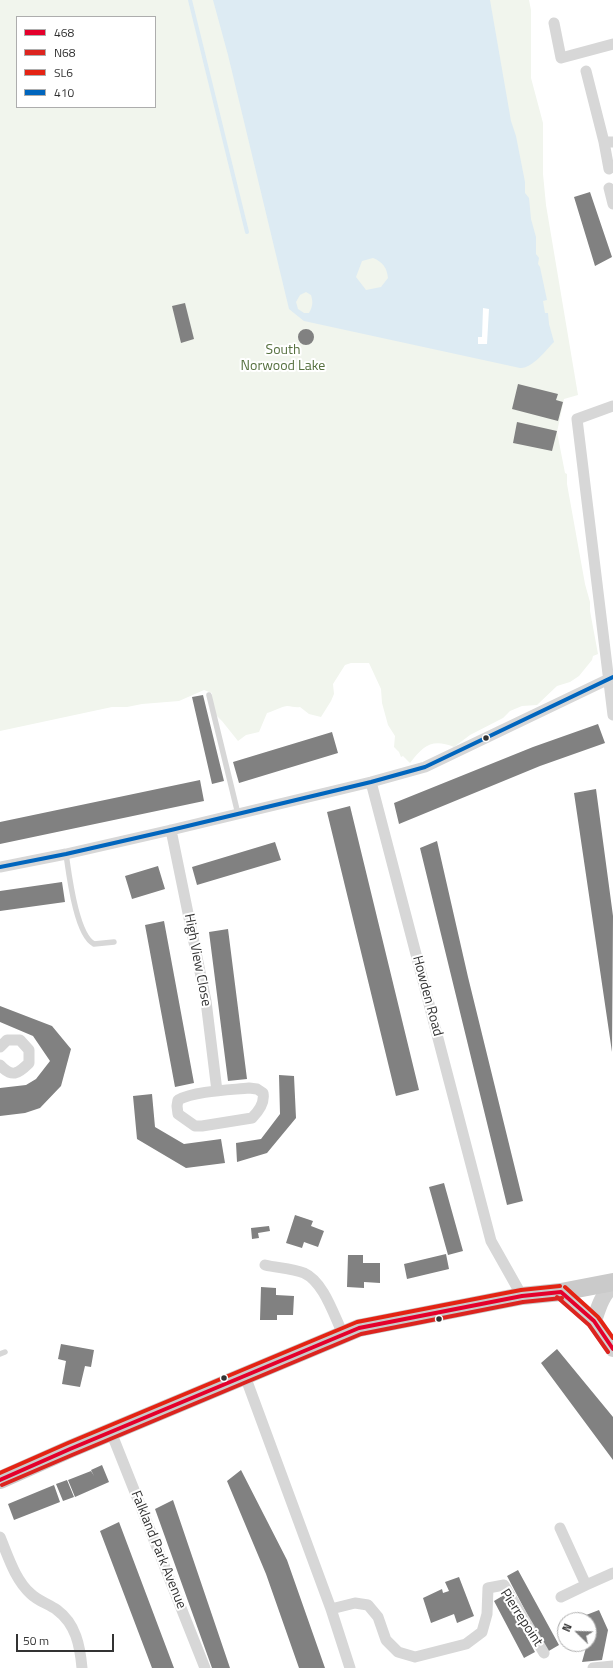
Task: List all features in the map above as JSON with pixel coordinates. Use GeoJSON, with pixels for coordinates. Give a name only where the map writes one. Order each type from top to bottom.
{"type":"FeatureCollection","features":[{"type":"Feature","properties":{"kind":"main road"},"geometry":{"type":"LineString","coordinates":[[0,1480],[359,1328],[522,1296],[561,1292],[613,1282]]}},
{"type":"Feature","properties":{"kind":"main road"},"geometry":{"type":"LineString","coordinates":[[594,1321],[598,1306],[609,1289],[613,1286]]}},
{"type":"Feature","properties":{"kind":"main road"},"geometry":{"type":"LineString","coordinates":[[561,1292],[594,1321],[613,1349]]}},
{"type":"Feature","properties":{"kind":"street"},"geometry":{"type":"LineString","coordinates":[[554,23],[561,58],[613,44]]}},
{"type":"Feature","properties":{"kind":"street"},"geometry":{"type":"LineString","coordinates":[[586,71],[609,142],[610,170]]}},
{"type":"Feature","properties":{"kind":"street"},"geometry":{"type":"LineString","coordinates":[[609,188],[613,204]]}},
{"type":"Feature","properties":{"kind":"street"},"geometry":{"type":"LineString","coordinates":[[613,406],[577,419],[611,677],[613,715]]}},
{"type":"Feature","properties":{"kind":"street"},"geometry":{"type":"LineString","coordinates":[[0,867],[66,854],[171,830],[371,782],[425,767],[611,677]]}},
{"type":"Feature","properties":{"kind":"street","name":"Howden Road"},"geometry":{"type":"LineString","coordinates":[[371,782],[491,1241],[522,1296]]}},
{"type":"Feature","properties":{"kind":"street","name":"High View Close"},"geometry":{"type":"LineString","coordinates":[[171,830],[206,1001],[217,1091]]}},
{"type":"Feature","properties":{"kind":"street"},"geometry":{"type":"LineString","coordinates":[[0,1047],[7,1040],[20,1040],[29,1050],[29,1063],[20,1072],[6,1072],[0,1066]]}},
{"type":"Feature","properties":{"kind":"street"},"geometry":{"type":"LineString","coordinates":[[249,1088],[258,1089],[262,1092],[264,1098],[262,1106],[257,1113],[252,1118],[245,1120],[195,1126],[178,1114],[178,1100],[184,1097],[217,1091],[249,1088]]}},
{"type":"Feature","properties":{"kind":"street"},"geometry":{"type":"LineString","coordinates":[[265,1265],[293,1270],[312,1278],[322,1290],[344,1334]]}},
{"type":"Feature","properties":{"kind":"street"},"geometry":{"type":"LineString","coordinates":[[245,1376],[331,1609],[350,1668]]}},
{"type":"Feature","properties":{"kind":"street","name":"Falkland Park Avenue"},"geometry":{"type":"LineString","coordinates":[[111,1432],[205,1668]]}},
{"type":"Feature","properties":{"kind":"street"},"geometry":{"type":"LineString","coordinates":[[560,1528],[586,1585]]}},
{"type":"Feature","properties":{"kind":"street"},"geometry":{"type":"LineString","coordinates":[[0,1537],[21,1582],[31,1594],[58,1610],[73,1629],[79,1643],[82,1668]]}},
{"type":"Feature","properties":{"kind":"street"},"geometry":{"type":"LineString","coordinates":[[561,1596],[613,1573]]}},
{"type":"Feature","properties":{"kind":"street","name":"Pierrepoint"},"geometry":{"type":"LineString","coordinates":[[331,1609],[355,1603],[368,1605],[378,1616],[386,1640],[398,1652],[415,1657],[466,1644],[482,1632],[487,1614],[488,1588],[504,1585],[544,1653]]}},
{"type":"Feature","properties":{"kind":"street"},"geometry":{"type":"LineString","coordinates":[[593,1668],[613,1666]]}},
{"type":"Feature","properties":{"kind":"lane"},"geometry":{"type":"LineString","coordinates":[[209,695],[238,814]]}},
{"type":"Feature","properties":{"kind":"lane"},"geometry":{"type":"LineString","coordinates":[[66,854],[70,882],[81,927],[88,940],[94,944],[114,942]]}},
{"type":"Feature","properties":{"kind":"green space","name":"South Norwood Lake"},"geometry":{"type":"Polygon","coordinates":[[[0,0],[529,0],[531,10],[531,78],[543,123],[543,174],[546,205],[578,395],[564,399],[557,432],[565,473],[567,474],[567,484],[585,584],[590,602],[590,611],[598,654],[593,656],[592,660],[579,676],[570,682],[557,686],[537,705],[522,706],[510,711],[503,718],[470,735],[454,747],[440,743],[429,745],[419,752],[410,763],[403,756],[401,757],[399,752],[394,747],[395,736],[388,725],[382,703],[381,689],[369,663],[351,663],[345,665],[333,684],[334,694],[321,717],[309,714],[300,707],[287,706],[267,713],[259,732],[246,735],[238,741],[211,710],[212,693],[204,690],[179,701],[142,704],[127,707],[112,707],[0,731],[0,0]]]}},
{"type":"Feature","properties":{"kind":"shaded area","name":"South Norwood Lake"},"geometry":{"type":"Polygon","coordinates":[[[213,0],[490,0],[511,121],[516,136],[525,182],[525,193],[529,198],[531,219],[536,237],[536,254],[539,258],[538,264],[540,267],[547,300],[543,301],[545,313],[548,313],[549,324],[554,342],[534,362],[520,368],[304,321],[289,309],[228,55],[213,0]],[[373,258],[362,261],[356,277],[366,290],[381,287],[388,278],[387,271],[384,266],[373,258]],[[306,292],[300,295],[296,302],[298,309],[304,313],[309,313],[312,306],[312,300],[311,295],[306,292]]]}},
{"type":"Feature","properties":{"kind":"pier"},"geometry":{"type":"Polygon","coordinates":[[[483,308],[489,309],[487,344],[478,344],[478,337],[482,337],[483,308]]]}},
{"type":"Feature","properties":{"kind":"building"},"geometry":{"type":"Polygon","coordinates":[[[590,192],[612,257],[595,266],[574,197],[590,192]]]}},
{"type":"Feature","properties":{"kind":"building"},"geometry":{"type":"Polygon","coordinates":[[[185,303],[194,339],[181,343],[172,306],[185,303]]]}},
{"type":"Feature","properties":{"kind":"building"},"geometry":{"type":"Polygon","coordinates":[[[306,329],[312,331],[314,337],[312,343],[306,345],[300,343],[298,337],[300,331],[306,329]]]}},
{"type":"Feature","properties":{"kind":"building"},"geometry":{"type":"Polygon","coordinates":[[[518,384],[558,394],[556,400],[563,402],[558,421],[512,409],[518,384]]]}},
{"type":"Feature","properties":{"kind":"building"},"geometry":{"type":"Polygon","coordinates":[[[517,422],[557,431],[552,451],[513,443],[517,422]]]}},
{"type":"Feature","properties":{"kind":"building"},"geometry":{"type":"Polygon","coordinates":[[[203,695],[224,781],[212,784],[192,697],[203,695]]]}},
{"type":"Feature","properties":{"kind":"building"},"geometry":{"type":"Polygon","coordinates":[[[598,724],[605,743],[540,766],[399,824],[394,803],[533,747],[598,724]]]}},
{"type":"Feature","properties":{"kind":"building"},"geometry":{"type":"Polygon","coordinates":[[[332,732],[338,753],[239,783],[233,762],[332,732]]]}},
{"type":"Feature","properties":{"kind":"building"},"geometry":{"type":"Polygon","coordinates":[[[200,780],[204,801],[0,844],[0,822],[200,780]]]}},
{"type":"Feature","properties":{"kind":"building"},"geometry":{"type":"Polygon","coordinates":[[[596,789],[613,916],[612,1052],[574,793],[596,789]]]}},
{"type":"Feature","properties":{"kind":"building"},"geometry":{"type":"Polygon","coordinates":[[[350,806],[419,1090],[396,1096],[327,812],[350,806]]]}},
{"type":"Feature","properties":{"kind":"building"},"geometry":{"type":"Polygon","coordinates":[[[437,841],[468,977],[523,1201],[507,1205],[420,848],[437,841]]]}},
{"type":"Feature","properties":{"kind":"building"},"geometry":{"type":"Polygon","coordinates":[[[275,842],[281,860],[197,885],[192,867],[275,842]]]}},
{"type":"Feature","properties":{"kind":"building"},"geometry":{"type":"Polygon","coordinates":[[[158,866],[165,889],[132,899],[125,876],[158,866]]]}},
{"type":"Feature","properties":{"kind":"building"},"geometry":{"type":"Polygon","coordinates":[[[62,882],[65,902],[0,911],[0,891],[62,882]]]}},
{"type":"Feature","properties":{"kind":"building"},"geometry":{"type":"Polygon","coordinates":[[[164,921],[194,1083],[175,1087],[145,925],[164,921]]]}},
{"type":"Feature","properties":{"kind":"building"},"geometry":{"type":"Polygon","coordinates":[[[228,929],[247,1079],[228,1081],[209,932],[228,929]]]}},
{"type":"Feature","properties":{"kind":"building"},"geometry":{"type":"Polygon","coordinates":[[[0,1006],[52,1026],[71,1049],[61,1086],[40,1108],[25,1113],[0,1116],[0,1088],[26,1085],[36,1079],[50,1061],[33,1036],[0,1022],[0,1006]]]}},
{"type":"Feature","properties":{"kind":"building"},"geometry":{"type":"Polygon","coordinates":[[[279,1075],[294,1076],[296,1118],[267,1153],[237,1162],[236,1143],[261,1139],[280,1114],[279,1075]]]}},
{"type":"Feature","properties":{"kind":"building"},"geometry":{"type":"Polygon","coordinates":[[[152,1094],[155,1127],[184,1144],[221,1139],[225,1163],[186,1168],[137,1139],[133,1096],[152,1094]]]}},
{"type":"Feature","properties":{"kind":"building"},"geometry":{"type":"Polygon","coordinates":[[[444,1183],[463,1251],[448,1255],[429,1187],[444,1183]]]}},
{"type":"Feature","properties":{"kind":"building"},"geometry":{"type":"Polygon","coordinates":[[[295,1215],[313,1221],[311,1226],[324,1231],[318,1247],[304,1242],[302,1248],[286,1243],[295,1215]]]}},
{"type":"Feature","properties":{"kind":"building"},"geometry":{"type":"Polygon","coordinates":[[[269,1226],[270,1231],[258,1233],[259,1238],[252,1239],[251,1228],[269,1226]]]}},
{"type":"Feature","properties":{"kind":"building"},"geometry":{"type":"Polygon","coordinates":[[[446,1254],[449,1269],[407,1279],[404,1264],[446,1254]]]}},
{"type":"Feature","properties":{"kind":"building"},"geometry":{"type":"Polygon","coordinates":[[[348,1255],[363,1255],[363,1263],[380,1263],[380,1283],[364,1282],[364,1288],[347,1287],[348,1255]]]}},
{"type":"Feature","properties":{"kind":"building"},"geometry":{"type":"Polygon","coordinates":[[[261,1287],[276,1288],[276,1295],[294,1296],[293,1315],[277,1315],[277,1320],[260,1320],[261,1287]]]}},
{"type":"Feature","properties":{"kind":"building"},"geometry":{"type":"Polygon","coordinates":[[[61,1344],[94,1350],[91,1367],[85,1366],[80,1387],[62,1384],[66,1361],[58,1359],[61,1344]]]}},
{"type":"Feature","properties":{"kind":"building"},"geometry":{"type":"Polygon","coordinates":[[[557,1349],[613,1417],[613,1460],[541,1363],[557,1349]]]}},
{"type":"Feature","properties":{"kind":"building"},"geometry":{"type":"Polygon","coordinates":[[[102,1465],[109,1482],[75,1497],[68,1480],[91,1471],[94,1476],[91,1470],[102,1465]]]}},
{"type":"Feature","properties":{"kind":"building"},"geometry":{"type":"Polygon","coordinates":[[[241,1470],[287,1560],[325,1668],[299,1668],[266,1574],[227,1481],[241,1470]]]}},
{"type":"Feature","properties":{"kind":"building"},"geometry":{"type":"Polygon","coordinates":[[[67,1480],[74,1497],[63,1501],[56,1484],[67,1480]]]}},
{"type":"Feature","properties":{"kind":"building"},"geometry":{"type":"Polygon","coordinates":[[[54,1485],[60,1502],[14,1520],[8,1504],[54,1485]]]}},
{"type":"Feature","properties":{"kind":"building"},"geometry":{"type":"Polygon","coordinates":[[[173,1500],[230,1668],[212,1668],[155,1509],[173,1500]]]}},
{"type":"Feature","properties":{"kind":"building"},"geometry":{"type":"Polygon","coordinates":[[[119,1522],[174,1668],[152,1668],[100,1531],[119,1522]]]}},
{"type":"Feature","properties":{"kind":"building"},"geometry":{"type":"Polygon","coordinates":[[[518,1570],[557,1641],[557,1646],[547,1652],[507,1576],[518,1570]]]}},
{"type":"Feature","properties":{"kind":"building"},"geometry":{"type":"Polygon","coordinates":[[[459,1577],[474,1616],[457,1623],[454,1614],[431,1623],[423,1598],[442,1589],[443,1593],[449,1591],[445,1582],[459,1577]]]}},
{"type":"Feature","properties":{"kind":"building"},"geometry":{"type":"Polygon","coordinates":[[[504,1595],[535,1652],[524,1658],[494,1601],[504,1595]]]}},
{"type":"Feature","properties":{"kind":"building"},"geometry":{"type":"Polygon","coordinates":[[[599,1610],[608,1630],[602,1660],[582,1662],[585,1652],[597,1652],[597,1612],[594,1612],[599,1610]]]}},
{"type":"Feature","properties":{"kind":"waterway"},"geometry":{"type":"LineString","coordinates":[[190,0],[247,232]]}},
{"type":"Feature","properties":{"kind":"transit line","name":"410"},"geometry":{"type":"LineString","coordinates":[[0,867],[66,854],[171,830],[371,782],[425,767],[613,677]]}},
{"type":"Feature","properties":{"kind":"transit line","name":"SL6"},"geometry":{"type":"LineString","coordinates":[[0,1473],[357,1322],[521,1290],[560,1286]]}},
{"type":"Feature","properties":{"kind":"transit line","name":"SL6"},"geometry":{"type":"LineString","coordinates":[[565,1287],[598,1317],[613,1338]]}},
{"type":"Feature","properties":{"kind":"transit line","name":"468"},"geometry":{"type":"LineString","coordinates":[[561,1292],[594,1321],[613,1349]]}},
{"type":"Feature","properties":{"kind":"transit line","name":"468"},"geometry":{"type":"LineString","coordinates":[[0,1480],[70,1449],[359,1328],[522,1296],[561,1292]]}},
{"type":"Feature","properties":{"kind":"transit line","name":"N68"},"geometry":{"type":"LineString","coordinates":[[557,1297],[589,1325],[608,1352]]}},
{"type":"Feature","properties":{"kind":"transit line","name":"N68"},"geometry":{"type":"LineString","coordinates":[[2,1485],[361,1334],[523,1302],[562,1298]]}}]}
